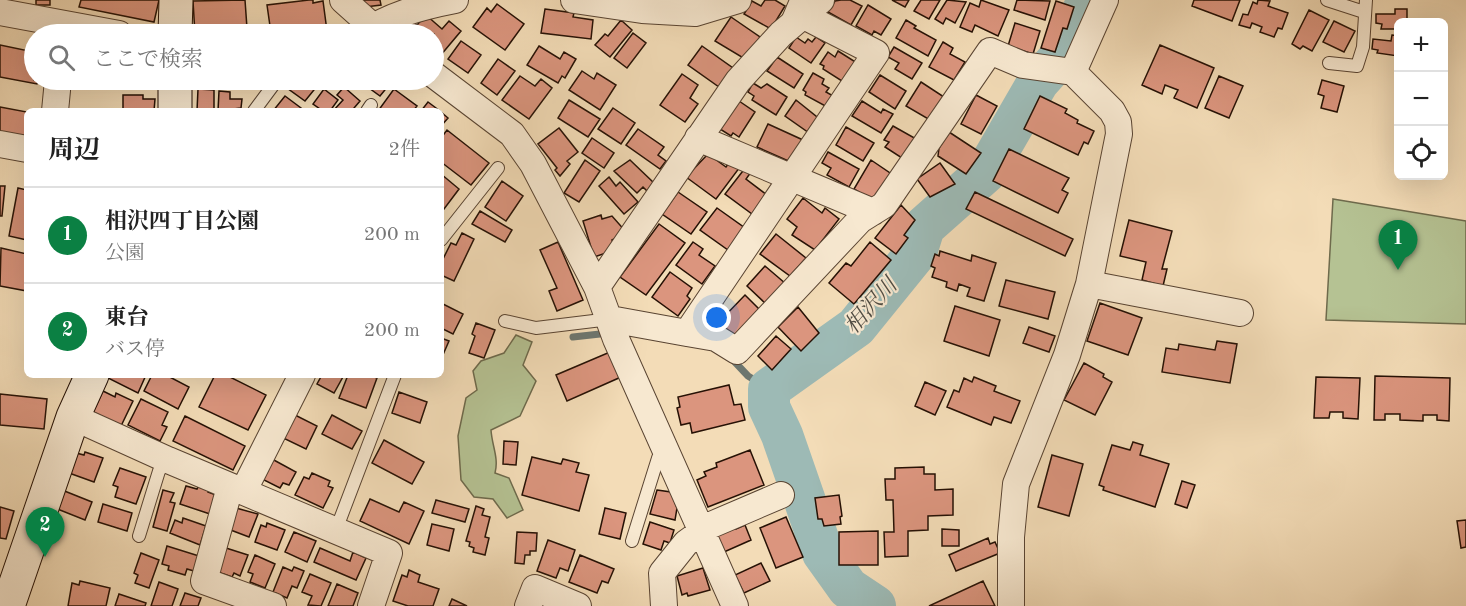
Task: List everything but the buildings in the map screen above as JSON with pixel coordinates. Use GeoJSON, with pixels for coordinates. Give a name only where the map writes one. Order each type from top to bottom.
{"type":"FeatureCollection","features":[{"type":"Feature","properties":{"kind":"street"},"geometry":{"type":"LineString","coordinates":[[175,24],[176,0]]}},
{"type":"Feature","properties":{"kind":"street"},"geometry":{"type":"LineString","coordinates":[[343,0],[364,24]]}},
{"type":"Feature","properties":{"kind":"street"},"geometry":{"type":"LineString","coordinates":[[380,24],[385,19],[429,5],[455,0]]}},
{"type":"Feature","properties":{"kind":"street"},"geometry":{"type":"LineString","coordinates":[[574,0],[642,10],[695,13],[738,0]]}},
{"type":"Feature","properties":{"kind":"street"},"geometry":{"type":"LineString","coordinates":[[1067,71],[1105,0]]}},
{"type":"Feature","properties":{"kind":"street"},"geometry":{"type":"LineString","coordinates":[[597,287],[738,81],[807,5],[876,53],[687,333]]}},
{"type":"Feature","properties":{"kind":"street"},"geometry":{"type":"LineString","coordinates":[[0,12],[44,24]]}},
{"type":"Feature","properties":{"kind":"street"},"geometry":{"type":"LineString","coordinates":[[613,329],[687,333],[716,338],[737,351],[860,220],[884,205],[990,51],[1035,66],[1067,71],[1112,111],[1118,122],[1119,134],[1089,284],[1067,355],[1016,484],[1011,537],[1011,606]]}},
{"type":"Feature","properties":{"kind":"street"},"geometry":{"type":"LineString","coordinates":[[444,83],[512,134],[533,164],[597,287],[700,531],[735,606]]}},
{"type":"Feature","properties":{"kind":"street"},"geometry":{"type":"LineString","coordinates":[[55,108],[57,90]]}},
{"type":"Feature","properties":{"kind":"street"},"geometry":{"type":"LineString","coordinates":[[175,90],[175,108]]}},
{"type":"Feature","properties":{"kind":"street"},"geometry":{"type":"LineString","coordinates":[[698,138],[873,212]]}},
{"type":"Feature","properties":{"kind":"street"},"geometry":{"type":"LineString","coordinates":[[0,144],[24,148]]}},
{"type":"Feature","properties":{"kind":"street"},"geometry":{"type":"LineString","coordinates":[[1089,284],[1240,313]]}},
{"type":"Feature","properties":{"kind":"street"},"geometry":{"type":"LineString","coordinates":[[8,606],[74,417],[91,378]]}},
{"type":"Feature","properties":{"kind":"street"},"geometry":{"type":"LineString","coordinates":[[273,606],[204,581],[237,488],[300,378]]}},
{"type":"Feature","properties":{"kind":"street"},"geometry":{"type":"LineString","coordinates":[[74,417],[168,460],[389,553],[371,606]]}},
{"type":"Feature","properties":{"kind":"street"},"geometry":{"type":"LineString","coordinates":[[664,606],[662,573],[686,543],[700,531],[782,495]]}},
{"type":"Feature","properties":{"kind":"street"},"geometry":{"type":"LineString","coordinates":[[528,606],[535,588],[578,606]]}},
{"type":"Feature","properties":{"kind":"lane"},"geometry":{"type":"LineString","coordinates":[[1327,0],[1365,6],[1363,47],[1356,66],[1329,63]]}},
{"type":"Feature","properties":{"kind":"lane"},"geometry":{"type":"LineString","coordinates":[[256,108],[270,90]]}},
{"type":"Feature","properties":{"kind":"lane"},"geometry":{"type":"LineString","coordinates":[[444,236],[498,168]]}},
{"type":"Feature","properties":{"kind":"lane"},"geometry":{"type":"LineString","coordinates":[[505,321],[536,328],[613,329]]}},
{"type":"Feature","properties":{"kind":"lane"},"geometry":{"type":"LineString","coordinates":[[336,530],[394,378]]}},
{"type":"Feature","properties":{"kind":"lane"},"geometry":{"type":"LineString","coordinates":[[632,541],[658,458],[666,448]]}},
{"type":"Feature","properties":{"kind":"lane"},"geometry":{"type":"LineString","coordinates":[[139,536],[159,471],[168,460]]}},
{"type":"Feature","properties":{"kind":"green space"},"geometry":{"type":"Polygon","coordinates":[[[1333,199],[1466,221],[1466,324],[1326,320],[1333,199]]]}},
{"type":"Feature","properties":{"kind":"green space"},"geometry":{"type":"Polygon","coordinates":[[[516,335],[532,342],[523,365],[536,381],[520,416],[491,430],[496,457],[495,473],[509,478],[523,510],[507,518],[493,499],[474,497],[461,480],[458,436],[466,398],[477,390],[473,371],[481,361],[504,353],[516,335]]]}},
{"type":"Feature","properties":{"kind":"waterway","name":"相沢川"},"geometry":{"type":"LineString","coordinates":[[875,606],[848,588],[823,553],[782,435],[769,407],[769,389],[856,327],[916,253],[924,227],[986,172],[1038,82],[1063,54],[1088,0]]}},
{"type":"Feature","properties":{"kind":"waterway"},"geometry":{"type":"LineString","coordinates":[[573,337],[609,333]]}},
{"type":"Feature","properties":{"kind":"waterway"},"geometry":{"type":"LineString","coordinates":[[732,359],[748,376],[769,389]]}},
{"type":"Feature","properties":{"kind":"place","name":"相沢四丁目公園"},"geometry":{"type":"Point","coordinates":[1398,270]}},
{"type":"Feature","properties":{"kind":"place","name":"東台"},"geometry":{"type":"Point","coordinates":[45,557]}}]}
